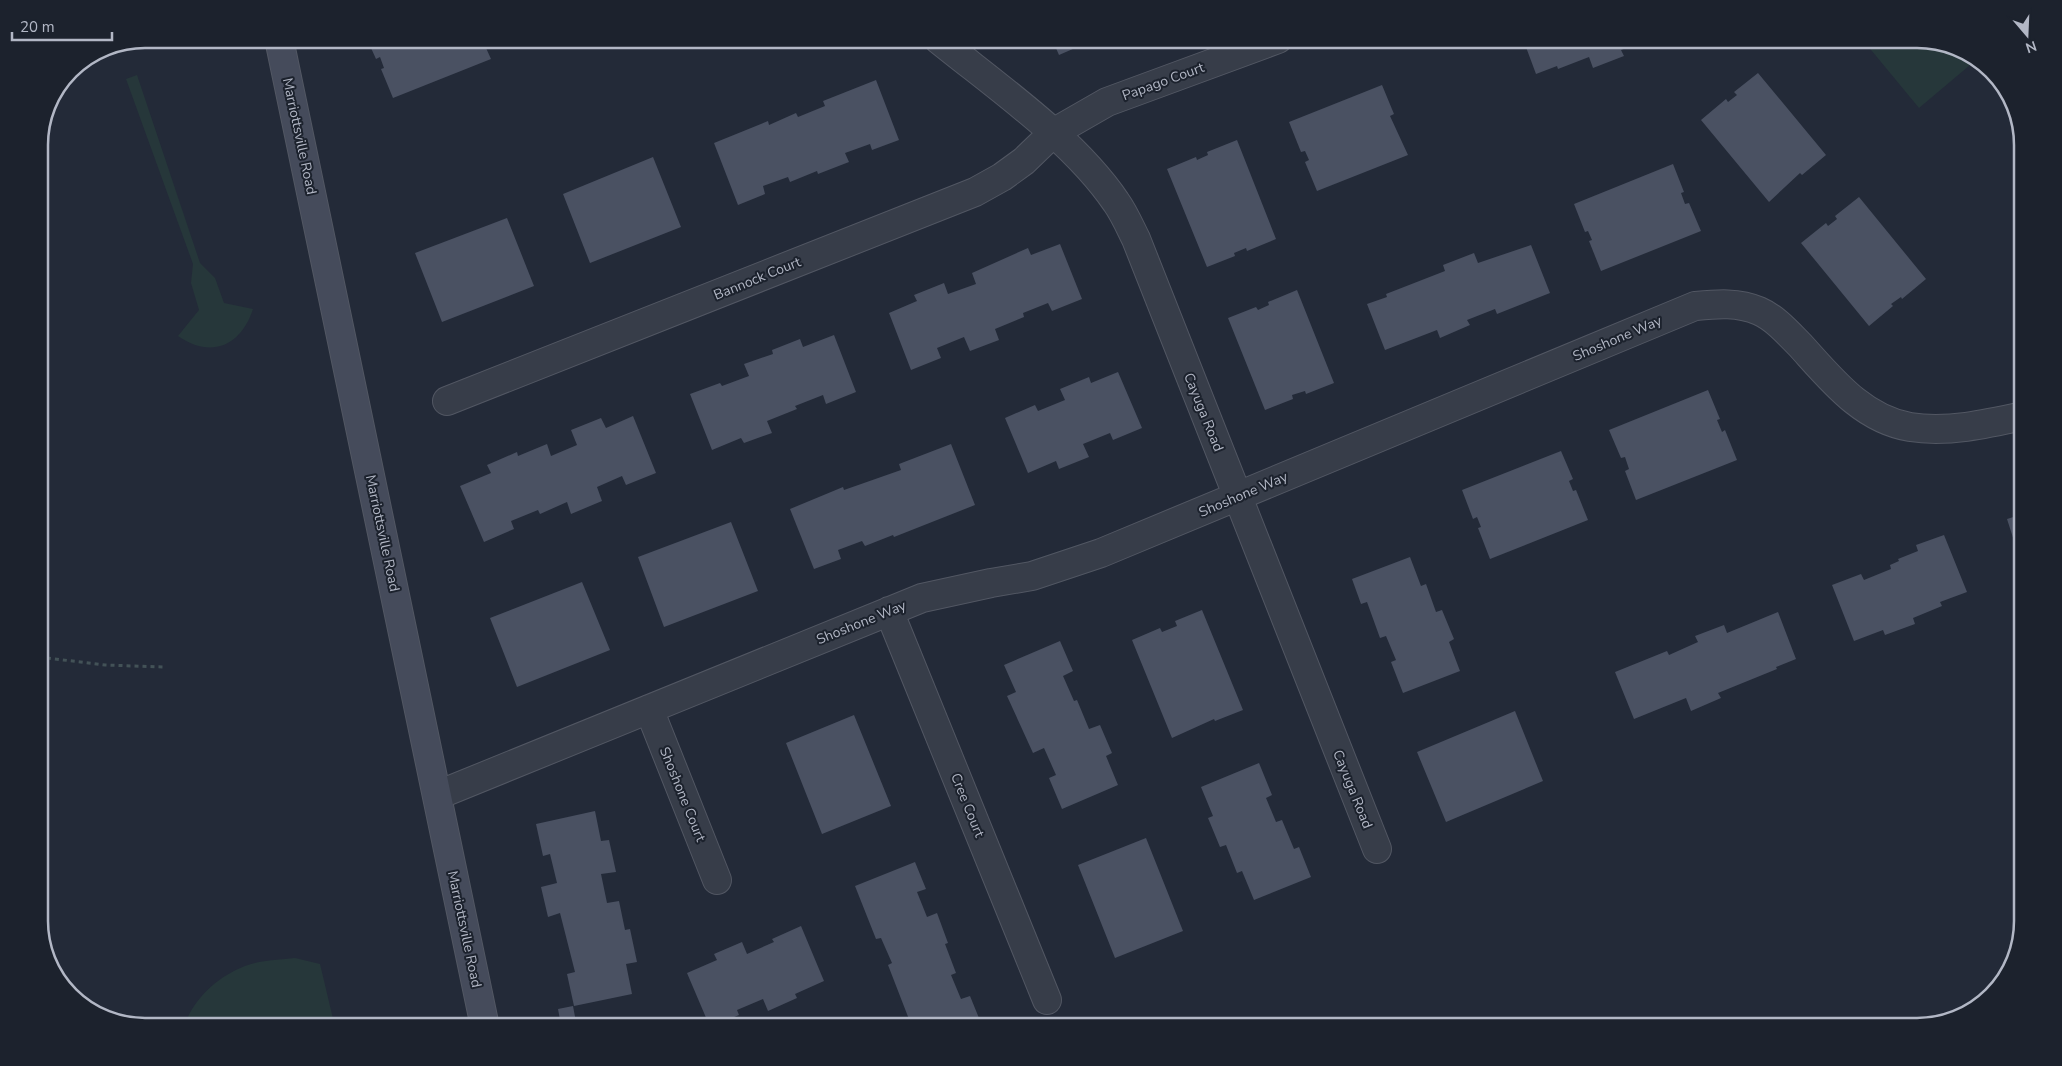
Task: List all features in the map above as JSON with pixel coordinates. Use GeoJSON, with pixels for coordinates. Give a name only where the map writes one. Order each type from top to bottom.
{"type":"FeatureCollection","features":[{"type":"Feature","properties":{"kind":"main road","name":"Marriottsville Road"},"geometry":{"type":"LineString","coordinates":[[280,48],[438,795],[483,1018]]}},
{"type":"Feature","properties":{"kind":"street","name":"Cayuga Road"},"geometry":{"type":"LineString","coordinates":[[949,48],[1053,133],[1089,168],[1117,203],[1136,240],[1376,849]]}},
{"type":"Feature","properties":{"kind":"street","name":"Papago Court"},"geometry":{"type":"LineString","coordinates":[[1053,133],[1106,102],[1253,48]]}},
{"type":"Feature","properties":{"kind":"street","name":"Bannock Court"},"geometry":{"type":"LineString","coordinates":[[447,401],[975,192],[1002,177],[1024,161],[1053,133]]}},
{"type":"Feature","properties":{"kind":"street","name":"Shoshone Way"},"geometry":{"type":"LineString","coordinates":[[438,795],[922,598],[939,593],[1032,576],[1101,554],[1695,306],[1729,303],[1759,312],[1784,328],[1846,394],[1866,410],[1888,420],[1910,427],[1948,429],[2014,418]]}},
{"type":"Feature","properties":{"kind":"street","name":"Cree Court"},"geometry":{"type":"LineString","coordinates":[[889,610],[1047,1000]]}},
{"type":"Feature","properties":{"kind":"street","name":"Shoshone Court"},"geometry":{"type":"LineString","coordinates":[[648,709],[717,880]]}},
{"type":"Feature","properties":{"kind":"path"},"geometry":{"type":"LineString","coordinates":[[48,658],[105,665],[163,667]]}},
{"type":"Feature","properties":{"kind":"shaded area"},"geometry":{"type":"Polygon","coordinates":[[[1869,48],[1930,48],[1949,53],[1971,64],[1919,108],[1869,48]]]}},
{"type":"Feature","properties":{"kind":"shaded area"},"geometry":{"type":"Polygon","coordinates":[[[137,75],[200,263],[215,278],[224,303],[253,309],[248,322],[241,332],[233,340],[223,345],[202,347],[178,336],[199,310],[191,283],[193,264],[126,79],[137,75]]]}},
{"type":"Feature","properties":{"kind":"shaded area"},"geometry":{"type":"Polygon","coordinates":[[[295,958],[320,964],[333,1018],[188,1018],[193,1007],[207,990],[225,976],[251,964],[295,958]]]}},
{"type":"Feature","properties":{"kind":"building"},"geometry":{"type":"Polygon","coordinates":[[[371,48],[486,48],[491,59],[393,98],[381,69],[384,68],[380,57],[376,59],[371,48]]]}},
{"type":"Feature","properties":{"kind":"building"},"geometry":{"type":"Polygon","coordinates":[[[1056,48],[1075,48],[1059,55],[1056,48]]]}},
{"type":"Feature","properties":{"kind":"building"},"geometry":{"type":"Polygon","coordinates":[[[1526,48],[1626,48],[1621,50],[1624,56],[1593,68],[1589,57],[1558,69],[1557,66],[1536,74],[1526,48]]]}},
{"type":"Feature","properties":{"kind":"building"},"geometry":{"type":"Polygon","coordinates":[[[1758,73],[1826,155],[1802,175],[1800,173],[1769,202],[1701,120],[1726,99],[1728,102],[1737,95],[1734,92],[1758,73]]]}},
{"type":"Feature","properties":{"kind":"building"},"geometry":{"type":"Polygon","coordinates":[[[876,80],[899,140],[872,150],[870,144],[845,153],[849,162],[818,174],[817,171],[790,182],[788,177],[763,186],[765,194],[738,205],[714,143],[768,121],[769,125],[796,113],[798,117],[825,106],[823,101],[876,80]]]}},
{"type":"Feature","properties":{"kind":"building"},"geometry":{"type":"Polygon","coordinates":[[[1382,85],[1394,114],[1390,116],[1408,155],[1317,191],[1305,162],[1309,160],[1305,151],[1301,152],[1289,122],[1382,85]]]}},
{"type":"Feature","properties":{"kind":"building"},"geometry":{"type":"Polygon","coordinates":[[[1237,140],[1276,239],[1247,251],[1246,248],[1234,253],[1235,256],[1207,267],[1167,169],[1196,157],[1197,160],[1208,155],[1207,152],[1237,140]]]}},
{"type":"Feature","properties":{"kind":"building"},"geometry":{"type":"Polygon","coordinates":[[[653,157],[681,227],[590,263],[563,194],[653,157]]]}},
{"type":"Feature","properties":{"kind":"building"},"geometry":{"type":"Polygon","coordinates":[[[1673,164],[1684,192],[1681,193],[1685,204],[1689,203],[1701,231],[1601,271],[1589,241],[1592,240],[1588,231],[1585,232],[1574,204],[1673,164]]]}},
{"type":"Feature","properties":{"kind":"building"},"geometry":{"type":"Polygon","coordinates":[[[1859,197],[1926,279],[1902,299],[1901,297],[1891,304],[1893,306],[1869,326],[1801,243],[1826,223],[1828,226],[1837,219],[1835,216],[1859,197]]]}},
{"type":"Feature","properties":{"kind":"building"},"geometry":{"type":"Polygon","coordinates":[[[507,218],[534,286],[442,322],[415,253],[507,218]]]}},
{"type":"Feature","properties":{"kind":"building"},"geometry":{"type":"Polygon","coordinates":[[[1060,244],[1082,299],[1052,311],[1048,303],[1023,313],[1024,317],[995,329],[999,340],[970,351],[964,337],[937,348],[941,358],[911,370],[889,313],[917,301],[914,295],[944,283],[948,294],[976,284],[972,273],[1028,248],[1031,255],[1060,244]]]}},
{"type":"Feature","properties":{"kind":"building"},"geometry":{"type":"Polygon","coordinates":[[[1531,245],[1550,293],[1497,314],[1495,309],[1467,320],[1470,325],[1440,338],[1437,330],[1385,350],[1367,304],[1387,297],[1386,294],[1445,271],[1443,265],[1474,253],[1478,263],[1531,245]]]}},
{"type":"Feature","properties":{"kind":"building"},"geometry":{"type":"Polygon","coordinates":[[[1297,290],[1334,383],[1306,394],[1305,391],[1292,395],[1293,399],[1265,410],[1228,318],[1256,307],[1258,310],[1269,305],[1268,302],[1297,290]]]}},
{"type":"Feature","properties":{"kind":"building"},"geometry":{"type":"Polygon","coordinates":[[[834,335],[856,392],[826,404],[823,395],[795,406],[797,409],[767,421],[772,433],[744,443],[741,438],[712,450],[690,394],[720,383],[722,386],[749,376],[744,364],[773,354],[772,350],[800,339],[803,347],[834,335]]]}},
{"type":"Feature","properties":{"kind":"building"},"geometry":{"type":"Polygon","coordinates":[[[1118,372],[1142,428],[1113,440],[1110,433],[1083,444],[1089,457],[1059,469],[1056,461],[1028,473],[1005,418],[1035,405],[1038,411],[1065,400],[1060,389],[1089,377],[1091,383],[1118,372]]]}},
{"type":"Feature","properties":{"kind":"building"},"geometry":{"type":"Polygon","coordinates":[[[1708,390],[1720,419],[1717,420],[1722,432],[1725,430],[1737,460],[1636,500],[1625,471],[1629,469],[1625,457],[1621,458],[1609,430],[1708,390]]]}},
{"type":"Feature","properties":{"kind":"building"},"geometry":{"type":"Polygon","coordinates":[[[633,416],[656,473],[626,485],[622,476],[597,487],[602,501],[571,514],[567,502],[540,514],[538,510],[511,521],[514,529],[484,542],[460,486],[491,473],[487,465],[517,452],[518,456],[547,444],[551,456],[577,445],[571,430],[601,418],[606,428],[633,416]]]}},
{"type":"Feature","properties":{"kind":"building"},"geometry":{"type":"Polygon","coordinates":[[[951,444],[975,505],[894,537],[893,535],[865,546],[862,541],[838,550],[841,559],[814,569],[790,509],[843,487],[844,490],[901,470],[899,464],[951,444]]]}},
{"type":"Feature","properties":{"kind":"building"},"geometry":{"type":"Polygon","coordinates":[[[1561,451],[1573,479],[1569,481],[1573,491],[1576,490],[1588,520],[1490,559],[1478,528],[1481,527],[1477,517],[1473,519],[1462,490],[1561,451]]]}},
{"type":"Feature","properties":{"kind":"building"},"geometry":{"type":"Polygon","coordinates":[[[2014,517],[2014,541],[2007,519],[2014,517]]]}},
{"type":"Feature","properties":{"kind":"building"},"geometry":{"type":"Polygon","coordinates":[[[731,522],[758,591],[664,627],[638,557],[731,522]]]}},
{"type":"Feature","properties":{"kind":"building"},"geometry":{"type":"Polygon","coordinates":[[[1944,535],[1967,592],[1940,602],[1942,606],[1913,618],[1915,624],[1885,635],[1883,630],[1854,641],[1832,585],[1861,574],[1864,580],[1891,569],[1890,565],[1899,561],[1898,559],[1918,551],[1916,545],[1944,535]]]}},
{"type":"Feature","properties":{"kind":"building"},"geometry":{"type":"Polygon","coordinates":[[[1410,557],[1421,586],[1426,584],[1436,612],[1442,610],[1454,639],[1449,642],[1460,671],[1403,693],[1391,662],[1396,660],[1386,636],[1380,638],[1367,602],[1361,604],[1352,579],[1410,557]]]}},
{"type":"Feature","properties":{"kind":"building"},"geometry":{"type":"Polygon","coordinates":[[[582,582],[610,650],[517,687],[490,618],[582,582]]]}},
{"type":"Feature","properties":{"kind":"building"},"geometry":{"type":"Polygon","coordinates":[[[1202,610],[1243,710],[1215,721],[1214,719],[1172,738],[1132,640],[1160,628],[1162,632],[1177,626],[1175,621],[1202,610]]]}},
{"type":"Feature","properties":{"kind":"building"},"geometry":{"type":"Polygon","coordinates":[[[1778,612],[1796,659],[1776,667],[1777,669],[1718,693],[1721,698],[1691,711],[1686,698],[1634,719],[1615,672],[1667,651],[1669,655],[1698,642],[1695,636],[1724,625],[1727,633],[1778,612]]]}},
{"type":"Feature","properties":{"kind":"building"},"geometry":{"type":"Polygon","coordinates":[[[1060,641],[1073,671],[1063,676],[1074,701],[1077,700],[1089,729],[1100,725],[1112,753],[1106,756],[1118,785],[1062,809],[1049,778],[1056,775],[1044,748],[1033,753],[1007,696],[1016,692],[1004,665],[1060,641]]]}},
{"type":"Feature","properties":{"kind":"building"},"geometry":{"type":"Polygon","coordinates":[[[1515,711],[1543,781],[1446,822],[1417,752],[1515,711]]]}},
{"type":"Feature","properties":{"kind":"building"},"geometry":{"type":"Polygon","coordinates":[[[854,715],[891,806],[822,834],[786,743],[854,715]]]}},
{"type":"Feature","properties":{"kind":"building"},"geometry":{"type":"Polygon","coordinates":[[[1259,763],[1272,795],[1266,798],[1276,822],[1282,820],[1294,849],[1299,847],[1311,877],[1254,900],[1242,871],[1237,873],[1226,845],[1220,847],[1208,818],[1213,816],[1201,787],[1259,763]]]}},
{"type":"Feature","properties":{"kind":"building"},"geometry":{"type":"Polygon","coordinates":[[[595,811],[601,841],[609,840],[616,872],[601,874],[607,903],[619,901],[625,930],[630,929],[637,962],[626,964],[632,994],[574,1006],[567,974],[575,972],[560,913],[548,917],[541,887],[557,883],[550,854],[543,856],[536,824],[595,811]]]}},
{"type":"Feature","properties":{"kind":"building"},"geometry":{"type":"Polygon","coordinates":[[[1146,838],[1183,931],[1115,958],[1078,865],[1146,838]]]}},
{"type":"Feature","properties":{"kind":"building"},"geometry":{"type":"Polygon","coordinates":[[[915,862],[926,889],[917,892],[927,917],[937,913],[948,943],[945,944],[956,973],[951,975],[961,999],[970,996],[979,1018],[909,1018],[888,965],[892,963],[881,938],[876,939],[855,886],[915,862]]]}},
{"type":"Feature","properties":{"kind":"building"},"geometry":{"type":"Polygon","coordinates":[[[801,926],[824,981],[795,994],[797,998],[768,1011],[763,999],[737,1010],[739,1015],[732,1018],[706,1018],[687,973],[717,960],[714,954],[742,942],[747,954],[774,942],[772,939],[801,926]]]}},
{"type":"Feature","properties":{"kind":"building"},"geometry":{"type":"Polygon","coordinates":[[[573,1006],[575,1018],[560,1018],[558,1009],[573,1006]]]}}]}
